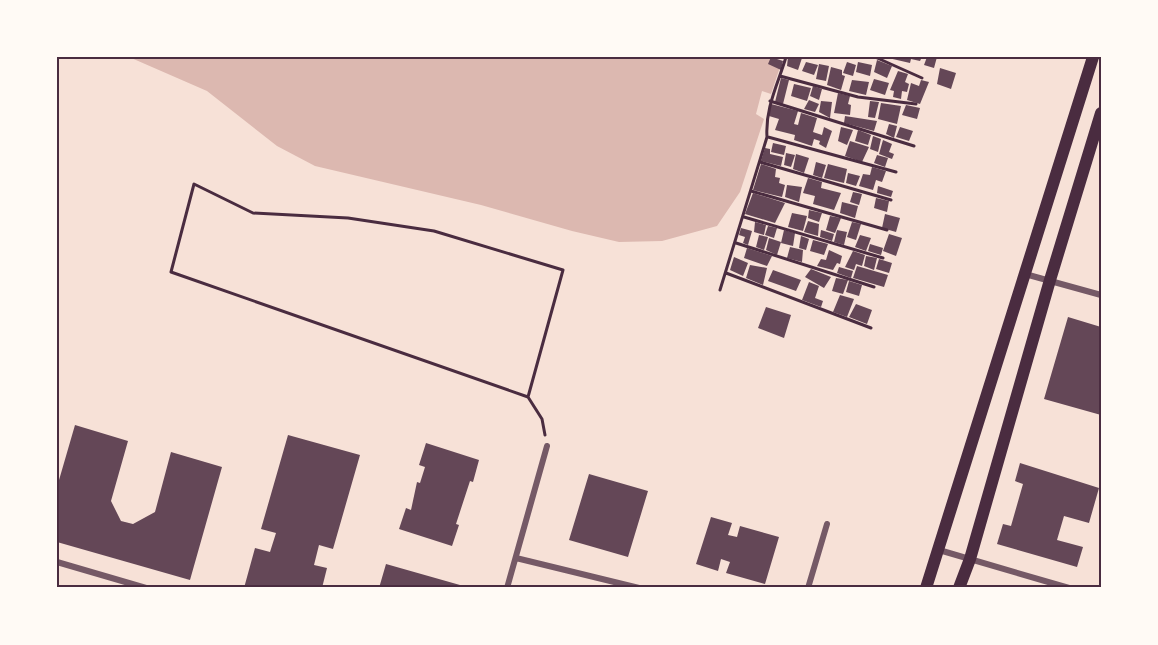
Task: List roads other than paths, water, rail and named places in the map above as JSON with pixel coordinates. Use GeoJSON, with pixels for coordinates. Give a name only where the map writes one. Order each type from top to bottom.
{"type":"FeatureCollection","features":[{"type":"Feature","properties":{"kind":"main road"},"geometry":{"type":"LineString","coordinates":[[926,588],[1093,57]]}},
{"type":"Feature","properties":{"kind":"main road"},"geometry":{"type":"LineString","coordinates":[[959,588],[970,559],[1050,280],[1101,113]]}},
{"type":"Feature","properties":{"kind":"street"},"geometry":{"type":"LineString","coordinates":[[1025,274],[1101,295]]}},
{"type":"Feature","properties":{"kind":"street"},"geometry":{"type":"LineString","coordinates":[[507,588],[548,446]]}},
{"type":"Feature","properties":{"kind":"street"},"geometry":{"type":"LineString","coordinates":[[808,588],[827,524]]}},
{"type":"Feature","properties":{"kind":"street"},"geometry":{"type":"LineString","coordinates":[[939,550],[1069,588]]}},
{"type":"Feature","properties":{"kind":"street"},"geometry":{"type":"LineString","coordinates":[[516,558],[639,588]]}},
{"type":"Feature","properties":{"kind":"street"},"geometry":{"type":"LineString","coordinates":[[57,562],[146,588]]}}]}
